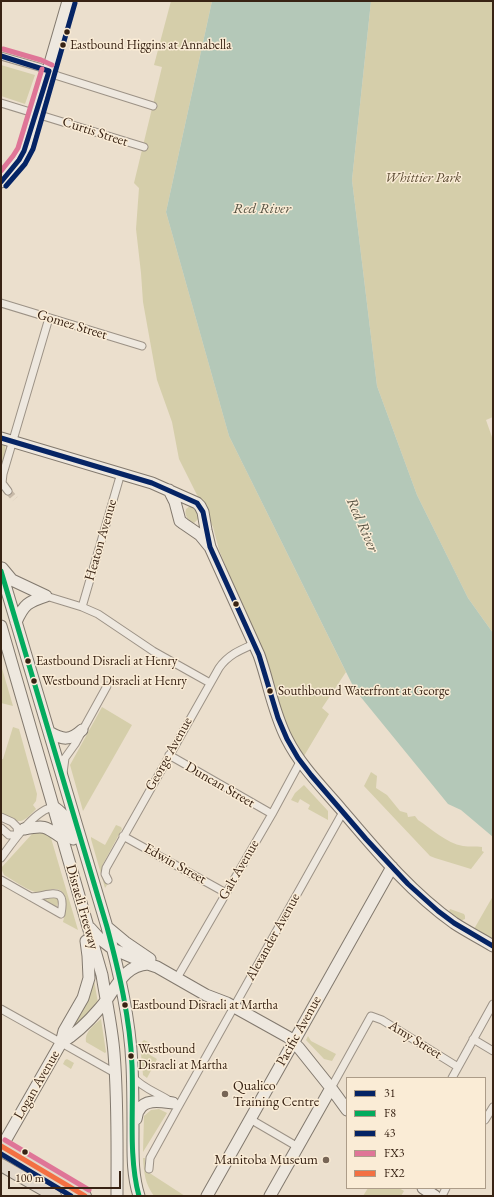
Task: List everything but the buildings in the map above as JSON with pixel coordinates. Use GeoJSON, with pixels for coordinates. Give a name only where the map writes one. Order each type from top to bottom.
{"type":"FeatureCollection","features":[{"type":"Feature","properties":{"kind":"main road"},"geometry":{"type":"LineString","coordinates":[[1,182],[19,160],[24,151],[68,1]]}},
{"type":"Feature","properties":{"kind":"main road"},"geometry":{"type":"LineString","coordinates":[[1,438],[152,483],[195,502],[200,506],[210,547],[264,669],[279,723],[300,762],[405,881],[449,919],[493,946]]}},
{"type":"Feature","properties":{"kind":"main road"},"geometry":{"type":"LineString","coordinates":[[169,490],[175,502],[180,521],[200,535],[210,547]]}},
{"type":"Feature","properties":{"kind":"main road"},"geometry":{"type":"LineString","coordinates":[[178,514],[184,504],[195,502]]}},
{"type":"Feature","properties":{"kind":"main road"},"geometry":{"type":"LineString","coordinates":[[187,526],[193,527],[198,524],[202,519],[203,514]]}},
{"type":"Feature","properties":{"kind":"main road"},"geometry":{"type":"LineString","coordinates":[[1,567],[12,580],[46,596]]}},
{"type":"Feature","properties":{"kind":"main road","name":"Disraeli Freeway"},"geometry":{"type":"LineString","coordinates":[[1,571],[107,928],[120,980],[128,1028],[133,1077],[133,1173],[139,1196]]}},
{"type":"Feature","properties":{"kind":"main road"},"geometry":{"type":"LineString","coordinates":[[16,622],[20,613],[29,603],[33,600],[46,596]]}},
{"type":"Feature","properties":{"kind":"main road","name":"Disraeli Freeway"},"geometry":{"type":"LineString","coordinates":[[1,626],[102,975],[111,1026],[115,1073],[117,1196]]}},
{"type":"Feature","properties":{"kind":"main road"},"geometry":{"type":"LineString","coordinates":[[49,732],[60,738],[66,738],[73,737],[82,730]]}},
{"type":"Feature","properties":{"kind":"main road"},"geometry":{"type":"LineString","coordinates":[[54,807],[63,814],[67,820],[77,851],[91,875]]}},
{"type":"Feature","properties":{"kind":"main road"},"geometry":{"type":"LineString","coordinates":[[21,832],[42,827],[48,828],[62,838]]}},
{"type":"Feature","properties":{"kind":"main road","name":"Pacific Avenue"},"geometry":{"type":"LineString","coordinates":[[207,1196],[392,867]]}},
{"type":"Feature","properties":{"kind":"main road","name":"Logan Avenue"},"geometry":{"type":"LineString","coordinates":[[1,1147],[62,1043],[64,1031],[83,998],[89,978],[88,956],[77,887]]}},
{"type":"Feature","properties":{"kind":"main road"},"geometry":{"type":"LineString","coordinates":[[87,924],[100,939],[113,949],[177,978],[206,995],[234,1007],[288,1037],[331,1088],[346,1109]]}},
{"type":"Feature","properties":{"kind":"main road"},"geometry":{"type":"LineString","coordinates":[[107,928],[151,960],[153,966]]}},
{"type":"Feature","properties":{"kind":"main road","name":"Logan Avenue"},"geometry":{"type":"LineString","coordinates":[[62,1043],[70,1038],[106,1001],[126,973],[141,965],[153,966]]}},
{"type":"Feature","properties":{"kind":"main road"},"geometry":{"type":"LineString","coordinates":[[270,1196],[331,1088]]}},
{"type":"Feature","properties":{"kind":"main road"},"geometry":{"type":"LineString","coordinates":[[133,1127],[139,1109],[144,1105],[158,1101],[176,1105]]}},
{"type":"Feature","properties":{"kind":"main road"},"geometry":{"type":"LineString","coordinates":[[1,1147],[86,1196]]}},
{"type":"Feature","properties":{"kind":"main road"},"geometry":{"type":"LineString","coordinates":[[1,1165],[55,1196]]}},
{"type":"Feature","properties":{"kind":"main road"},"geometry":{"type":"LineString","coordinates":[[424,1189],[435,1196]]}},
{"type":"Feature","properties":{"kind":"street"},"geometry":{"type":"LineString","coordinates":[[1,56],[39,67],[58,76],[153,106]]}},
{"type":"Feature","properties":{"kind":"street","name":"Curtis Street"},"geometry":{"type":"LineString","coordinates":[[1,103],[144,147]]}},
{"type":"Feature","properties":{"kind":"street","name":"Gomez Street"},"geometry":{"type":"LineString","coordinates":[[1,303],[142,346]]}},
{"type":"Feature","properties":{"kind":"street"},"geometry":{"type":"LineString","coordinates":[[8,491],[2,483],[3,474],[49,318]]}},
{"type":"Feature","properties":{"kind":"street","name":"Heaton Avenue"},"geometry":{"type":"LineString","coordinates":[[82,607],[121,473]]}},
{"type":"Feature","properties":{"kind":"street"},"geometry":{"type":"LineString","coordinates":[[46,596],[82,607],[98,614],[153,651],[210,683]]}},
{"type":"Feature","properties":{"kind":"street","name":"George Avenue"},"geometry":{"type":"LineString","coordinates":[[108,880],[105,874],[106,868],[219,668],[227,658],[239,650],[254,644]]}},
{"type":"Feature","properties":{"kind":"street"},"geometry":{"type":"LineString","coordinates":[[62,775],[65,758],[75,744],[107,686]]}},
{"type":"Feature","properties":{"kind":"street","name":"Duncan Street"},"geometry":{"type":"LineString","coordinates":[[169,755],[272,814]]}},
{"type":"Feature","properties":{"kind":"street","name":"Galt Avenue"},"geometry":{"type":"LineString","coordinates":[[177,978],[272,814],[300,762]]}},
{"type":"Feature","properties":{"kind":"street"},"geometry":{"type":"LineString","coordinates":[[1,858],[21,832],[40,813],[50,807],[54,807]]}},
{"type":"Feature","properties":{"kind":"street","name":"Alexander Avenue"},"geometry":{"type":"LineString","coordinates":[[149,1169],[150,1158],[176,1105],[234,1007],[343,812]]}},
{"type":"Feature","properties":{"kind":"street"},"geometry":{"type":"LineString","coordinates":[[1,817],[12,822],[21,832]]}},
{"type":"Feature","properties":{"kind":"street"},"geometry":{"type":"LineString","coordinates":[[1,828],[9,835],[21,832]]}},
{"type":"Feature","properties":{"kind":"street","name":"Edwin Street"},"geometry":{"type":"LineString","coordinates":[[123,836],[226,893]]}},
{"type":"Feature","properties":{"kind":"street"},"geometry":{"type":"LineString","coordinates":[[1,880],[31,897]]}},
{"type":"Feature","properties":{"kind":"street"},"geometry":{"type":"LineString","coordinates":[[453,1077],[493,1004]]}},
{"type":"Feature","properties":{"kind":"street"},"geometry":{"type":"LineString","coordinates":[[1,1009],[115,1073]]}},
{"type":"Feature","properties":{"kind":"street","name":"Amy Street"},"geometry":{"type":"LineString","coordinates":[[331,1088],[371,1016],[382,1020],[458,1067]]}},
{"type":"Feature","properties":{"kind":"street"},"geometry":{"type":"LineString","coordinates":[[473,1039],[493,1051]]}},
{"type":"Feature","properties":{"kind":"street"},"geometry":{"type":"LineString","coordinates":[[133,1077],[140,1084],[176,1105]]}},
{"type":"Feature","properties":{"kind":"street"},"geometry":{"type":"LineString","coordinates":[[486,1118],[493,1106]]}},
{"type":"Feature","properties":{"kind":"street"},"geometry":{"type":"LineString","coordinates":[[250,1119],[298,1147]]}},
{"type":"Feature","properties":{"kind":"green space"},"geometry":{"type":"Polygon","coordinates":[[[171,1],[212,1],[166,212],[229,436],[346,672],[322,708],[329,714],[304,756],[284,724],[266,663],[219,550],[213,527],[179,459],[172,422],[157,380],[143,302],[136,229],[139,188],[134,183],[162,67],[154,65],[171,1]]]}},
{"type":"Feature","properties":{"kind":"green space","name":"Whittier Park"},"geometry":{"type":"Polygon","coordinates":[[[371,1],[493,1],[493,417],[486,420],[493,440],[493,633],[468,598],[417,495],[377,386],[352,180],[371,1]]]}},
{"type":"Feature","properties":{"kind":"green space"},"geometry":{"type":"Polygon","coordinates":[[[1,65],[35,75],[25,104],[1,96],[1,65]]]}},
{"type":"Feature","properties":{"kind":"green space"},"geometry":{"type":"Polygon","coordinates":[[[1,443],[5,446],[6,452],[1,471],[1,443]]]}},
{"type":"Feature","properties":{"kind":"green space"},"geometry":{"type":"Polygon","coordinates":[[[190,506],[198,509],[199,518],[194,523],[186,516],[186,509],[190,506]]]}},
{"type":"Feature","properties":{"kind":"green space"},"geometry":{"type":"Polygon","coordinates":[[[1,665],[13,706],[1,703],[1,665]]]}},
{"type":"Feature","properties":{"kind":"green space"},"geometry":{"type":"Polygon","coordinates":[[[102,707],[132,725],[83,811],[70,765],[102,707]]]}},
{"type":"Feature","properties":{"kind":"green space"},"geometry":{"type":"Polygon","coordinates":[[[13,727],[19,729],[37,794],[36,801],[33,805],[36,809],[27,818],[20,821],[12,820],[1,815],[1,759],[3,759],[13,727]]]}},
{"type":"Feature","properties":{"kind":"green space"},"geometry":{"type":"Polygon","coordinates":[[[371,772],[377,776],[376,788],[387,795],[400,811],[407,813],[408,817],[415,816],[418,820],[451,842],[465,846],[482,847],[482,851],[484,852],[471,869],[430,856],[364,786],[371,772]]]}},
{"type":"Feature","properties":{"kind":"green space"},"geometry":{"type":"Polygon","coordinates":[[[304,785],[328,811],[328,820],[308,809],[310,805],[300,799],[298,803],[291,800],[295,793],[304,785]]]}},
{"type":"Feature","properties":{"kind":"green space"},"geometry":{"type":"Polygon","coordinates":[[[116,825],[122,829],[103,864],[102,874],[109,882],[105,888],[91,837],[105,845],[116,825]]]}},
{"type":"Feature","properties":{"kind":"green space"},"geometry":{"type":"Polygon","coordinates":[[[41,831],[49,835],[51,838],[78,930],[63,922],[66,901],[63,892],[53,889],[40,893],[31,891],[4,875],[1,868],[32,834],[41,831]]]}},
{"type":"Feature","properties":{"kind":"green space"},"geometry":{"type":"Polygon","coordinates":[[[53,896],[58,899],[57,906],[54,907],[42,900],[53,896]]]}},
{"type":"Feature","properties":{"kind":"green space"},"geometry":{"type":"Polygon","coordinates":[[[493,896],[493,940],[474,929],[493,896]]]}},
{"type":"Feature","properties":{"kind":"green space"},"geometry":{"type":"Polygon","coordinates":[[[450,909],[464,914],[465,919],[460,921],[449,912],[450,909]]]}},
{"type":"Feature","properties":{"kind":"green space"},"geometry":{"type":"Polygon","coordinates":[[[94,980],[98,1003],[69,1032],[84,1008],[94,980]]]}},
{"type":"Feature","properties":{"kind":"green space"},"geometry":{"type":"Polygon","coordinates":[[[101,1019],[105,1053],[86,1042],[88,1032],[101,1019]]]}},
{"type":"Feature","properties":{"kind":"green space"},"geometry":{"type":"Polygon","coordinates":[[[308,1036],[311,1041],[336,1054],[332,1061],[324,1059],[306,1040],[308,1036]]]}},
{"type":"Feature","properties":{"kind":"green space"},"geometry":{"type":"Polygon","coordinates":[[[144,1040],[150,1043],[145,1052],[157,1059],[147,1078],[143,1075],[140,1044],[144,1040]]]}},
{"type":"Feature","properties":{"kind":"green space"},"geometry":{"type":"Polygon","coordinates":[[[67,1059],[74,1063],[71,1069],[63,1064],[67,1059]]]}},
{"type":"Feature","properties":{"kind":"green space"},"geometry":{"type":"Polygon","coordinates":[[[159,1109],[167,1113],[143,1152],[144,1116],[151,1110],[159,1109]]]}},
{"type":"Feature","properties":{"kind":"green space"},"geometry":{"type":"Polygon","coordinates":[[[143,1158],[145,1158],[146,1170],[148,1172],[185,1196],[154,1196],[146,1178],[143,1158]]]}},
{"type":"Feature","properties":{"kind":"green space"},"geometry":{"type":"Polygon","coordinates":[[[367,1189],[401,1189],[404,1191],[401,1196],[363,1196],[367,1189]]]}},
{"type":"Feature","properties":{"kind":"water","name":"Red River"},"geometry":{"type":"Polygon","coordinates":[[[212,1],[371,1],[352,180],[377,386],[417,495],[468,598],[493,633],[493,837],[461,810],[448,804],[355,690],[229,436],[166,212],[212,1]]]}},
{"type":"Feature","properties":{"kind":"tunnel"},"geometry":{"type":"LineString","coordinates":[[8,491],[15,499]]}},
{"type":"Feature","properties":{"kind":"transit line","name":"43"},"geometry":{"type":"LineString","coordinates":[[6,186],[25,164],[33,149],[75,3]]}},
{"type":"Feature","properties":{"kind":"transit line","name":"FX3"},"geometry":{"type":"LineString","coordinates":[[3,49],[41,60],[52,65]]}},
{"type":"Feature","properties":{"kind":"transit line","name":"31"},"geometry":{"type":"LineString","coordinates":[[1,56],[49,71]]}},
{"type":"Feature","properties":{"kind":"transit line","name":"FX3"},"geometry":{"type":"LineString","coordinates":[[1,171],[18,148],[42,69]]}},
{"type":"Feature","properties":{"kind":"transit line","name":"31"},"geometry":{"type":"LineString","coordinates":[[1,182],[19,160],[24,151],[49,71]]}},
{"type":"Feature","properties":{"kind":"transit line","name":"31"},"geometry":{"type":"LineString","coordinates":[[1,438],[152,483],[197,503],[203,512],[210,547],[259,655],[278,718],[287,739],[298,758],[366,839],[408,884],[454,923],[493,946]]}},
{"type":"Feature","properties":{"kind":"transit line","name":"F8"},"geometry":{"type":"LineString","coordinates":[[1,571],[107,927],[120,978],[131,1047],[132,1148],[139,1196]]}},
{"type":"Feature","properties":{"kind":"transit line","name":"FX3"},"geometry":{"type":"LineString","coordinates":[[5,1140],[89,1190]]}},
{"type":"Feature","properties":{"kind":"transit line","name":"FX2"},"geometry":{"type":"LineString","coordinates":[[1,1146],[85,1196]]}},
{"type":"Feature","properties":{"kind":"transit line","name":"43"},"geometry":{"type":"LineString","coordinates":[[1,1154],[71,1196]]}},
{"type":"Feature","properties":{"kind":"place","name":"Eastbound Higgins at Annabella"},"geometry":{"type":"Point","coordinates":[63,45]}},
{"type":"Feature","properties":{"kind":"place","name":"Eastbound Disraeli at Henry"},"geometry":{"type":"Point","coordinates":[28,661]}},
{"type":"Feature","properties":{"kind":"place","name":"Westbound Disraeli at Henry"},"geometry":{"type":"Point","coordinates":[34,681]}},
{"type":"Feature","properties":{"kind":"place","name":"Southbound Waterfront at George"},"geometry":{"type":"Point","coordinates":[270,691]}},
{"type":"Feature","properties":{"kind":"place","name":"Eastbound Disraeli at Martha"},"geometry":{"type":"Point","coordinates":[125,1005]}},
{"type":"Feature","properties":{"kind":"place","name":"Westbound Disraeli at Martha"},"geometry":{"type":"Point","coordinates":[131,1056]}},
{"type":"Feature","properties":{"kind":"place","name":"Qualico Training Centre"},"geometry":{"type":"Point","coordinates":[225,1094]}},
{"type":"Feature","properties":{"kind":"place","name":"Manitoba Museum"},"geometry":{"type":"Point","coordinates":[326,1160]}}]}
